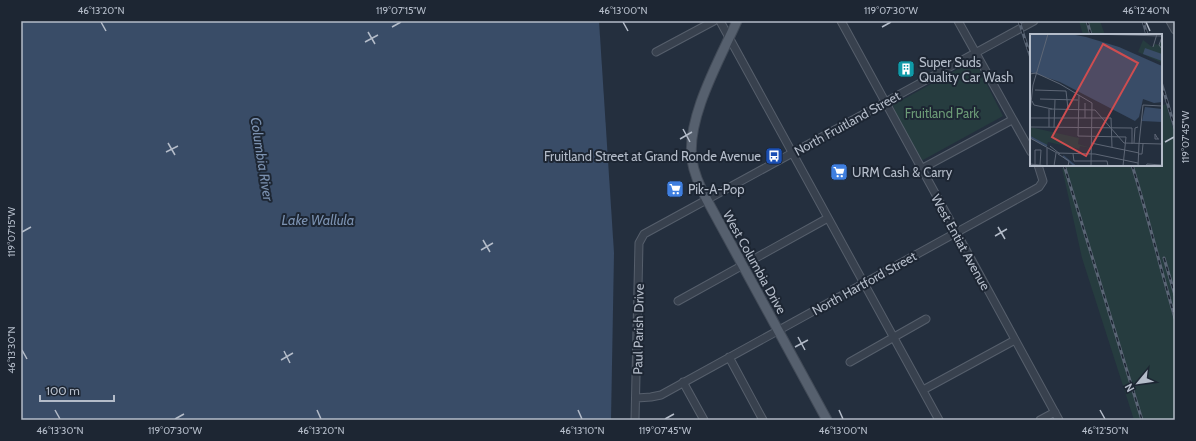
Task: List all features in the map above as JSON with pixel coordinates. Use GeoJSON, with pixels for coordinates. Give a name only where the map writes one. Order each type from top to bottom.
{"type":"FeatureCollection","features":[{"type":"Feature","properties":{"kind":"main road","name":"West Columbia Drive"},"geometry":{"type":"LineString","coordinates":[[737,21],[700,105],[692,133],[692,158],[694,168],[706,200],[826,420]]}},
{"type":"Feature","properties":{"kind":"street"},"geometry":{"type":"LineString","coordinates":[[656,52],[714,21]]}},
{"type":"Feature","properties":{"kind":"street"},"geometry":{"type":"LineString","coordinates":[[720,21],[939,420]]}},
{"type":"Feature","properties":{"kind":"street","name":"West Entiat Avenue"},"geometry":{"type":"LineString","coordinates":[[841,21],[1059,420]]}},
{"type":"Feature","properties":{"kind":"street"},"geometry":{"type":"LineString","coordinates":[[958,21],[1030,150]]}},
{"type":"Feature","properties":{"kind":"street","name":"North Fruitland Street"},"geometry":{"type":"LineString","coordinates":[[641,237],[646,232],[1034,21]]}},
{"type":"Feature","properties":{"kind":"street"},"geometry":{"type":"LineString","coordinates":[[1170,21],[1175,30]]}},
{"type":"Feature","properties":{"kind":"street"},"geometry":{"type":"LineString","coordinates":[[921,169],[1012,120]]}},
{"type":"Feature","properties":{"kind":"street","name":"North Hartford Street"},"geometry":{"type":"LineString","coordinates":[[637,398],[658,396],[1039,187],[1044,181],[1038,166]]}},
{"type":"Feature","properties":{"kind":"street"},"geometry":{"type":"LineString","coordinates":[[678,301],[828,218]]}},
{"type":"Feature","properties":{"kind":"street","name":"Paul Parish Drive"},"geometry":{"type":"LineString","coordinates":[[635,420],[637,398],[639,246],[641,237]]}},
{"type":"Feature","properties":{"kind":"street"},"geometry":{"type":"LineString","coordinates":[[850,362],[926,319]]}},
{"type":"Feature","properties":{"kind":"street"},"geometry":{"type":"LineString","coordinates":[[922,390],[1015,340]]}},
{"type":"Feature","properties":{"kind":"street"},"geometry":{"type":"LineString","coordinates":[[729,357],[763,420]]}},
{"type":"Feature","properties":{"kind":"street"},"geometry":{"type":"LineString","coordinates":[[683,382],[704,420]]}},
{"type":"Feature","properties":{"kind":"street"},"geometry":{"type":"LineString","coordinates":[[1040,420],[1055,412]]}},
{"type":"Feature","properties":{"kind":"green space"},"geometry":{"type":"Polygon","coordinates":[[[1079,21],[1100,21],[1105,34],[1083,34],[1079,21]]]}},
{"type":"Feature","properties":{"kind":"green space","name":"Fruitland Park"},"geometry":{"type":"Polygon","coordinates":[[[971,62],[976,63],[1003,116],[923,160],[921,159],[895,114],[893,105],[971,62]]]}},
{"type":"Feature","properties":{"kind":"green space"},"geometry":{"type":"Polygon","coordinates":[[[1166,104],[1175,135],[1175,420],[1134,420],[1082,258],[1062,168],[1065,166],[1162,166],[1162,106],[1166,104]]]}},
{"type":"Feature","properties":{"kind":"water","name":"Lake Wallula"},"geometry":{"type":"Polygon","coordinates":[[[21,21],[599,21],[614,253],[611,420],[21,420],[21,21]]]}},
{"type":"Feature","properties":{"kind":"railway"},"geometry":{"type":"LineString","coordinates":[[1019,21],[1030,55]]}},
{"type":"Feature","properties":{"kind":"railway"},"geometry":{"type":"LineString","coordinates":[[1087,21],[1091,34]]}},
{"type":"Feature","properties":{"kind":"railway"},"geometry":{"type":"LineString","coordinates":[[1143,21],[1147,34]]}},
{"type":"Feature","properties":{"kind":"railway"},"geometry":{"type":"LineString","coordinates":[[1162,85],[1175,128]]}},
{"type":"Feature","properties":{"kind":"railway"},"geometry":{"type":"LineString","coordinates":[[1064,166],[1142,420]]}},
{"type":"Feature","properties":{"kind":"railway"},"geometry":{"type":"LineString","coordinates":[[1132,166],[1175,318]]}},
{"type":"Feature","properties":{"kind":"railway"},"geometry":{"type":"LineString","coordinates":[[1164,258],[1175,295]]}},
{"type":"Feature","properties":{"kind":"place","name":"Super Suds Quality Car Wash"},"geometry":{"type":"Point","coordinates":[906,69]}},
{"type":"Feature","properties":{"kind":"place","name":"Fruitland Street at Grand Ronde Avenue"},"geometry":{"type":"Point","coordinates":[774,156]}},
{"type":"Feature","properties":{"kind":"place","name":"URM Cash & Carry"},"geometry":{"type":"Point","coordinates":[839,172]}},
{"type":"Feature","properties":{"kind":"place","name":"Pik-A-Pop"},"geometry":{"type":"Point","coordinates":[675,189]}},
{"type":"Feature","properties":{"kind":"water label","name":"Columbia River"},"geometry":{"type":"Point","coordinates":[262,159]}}]}
